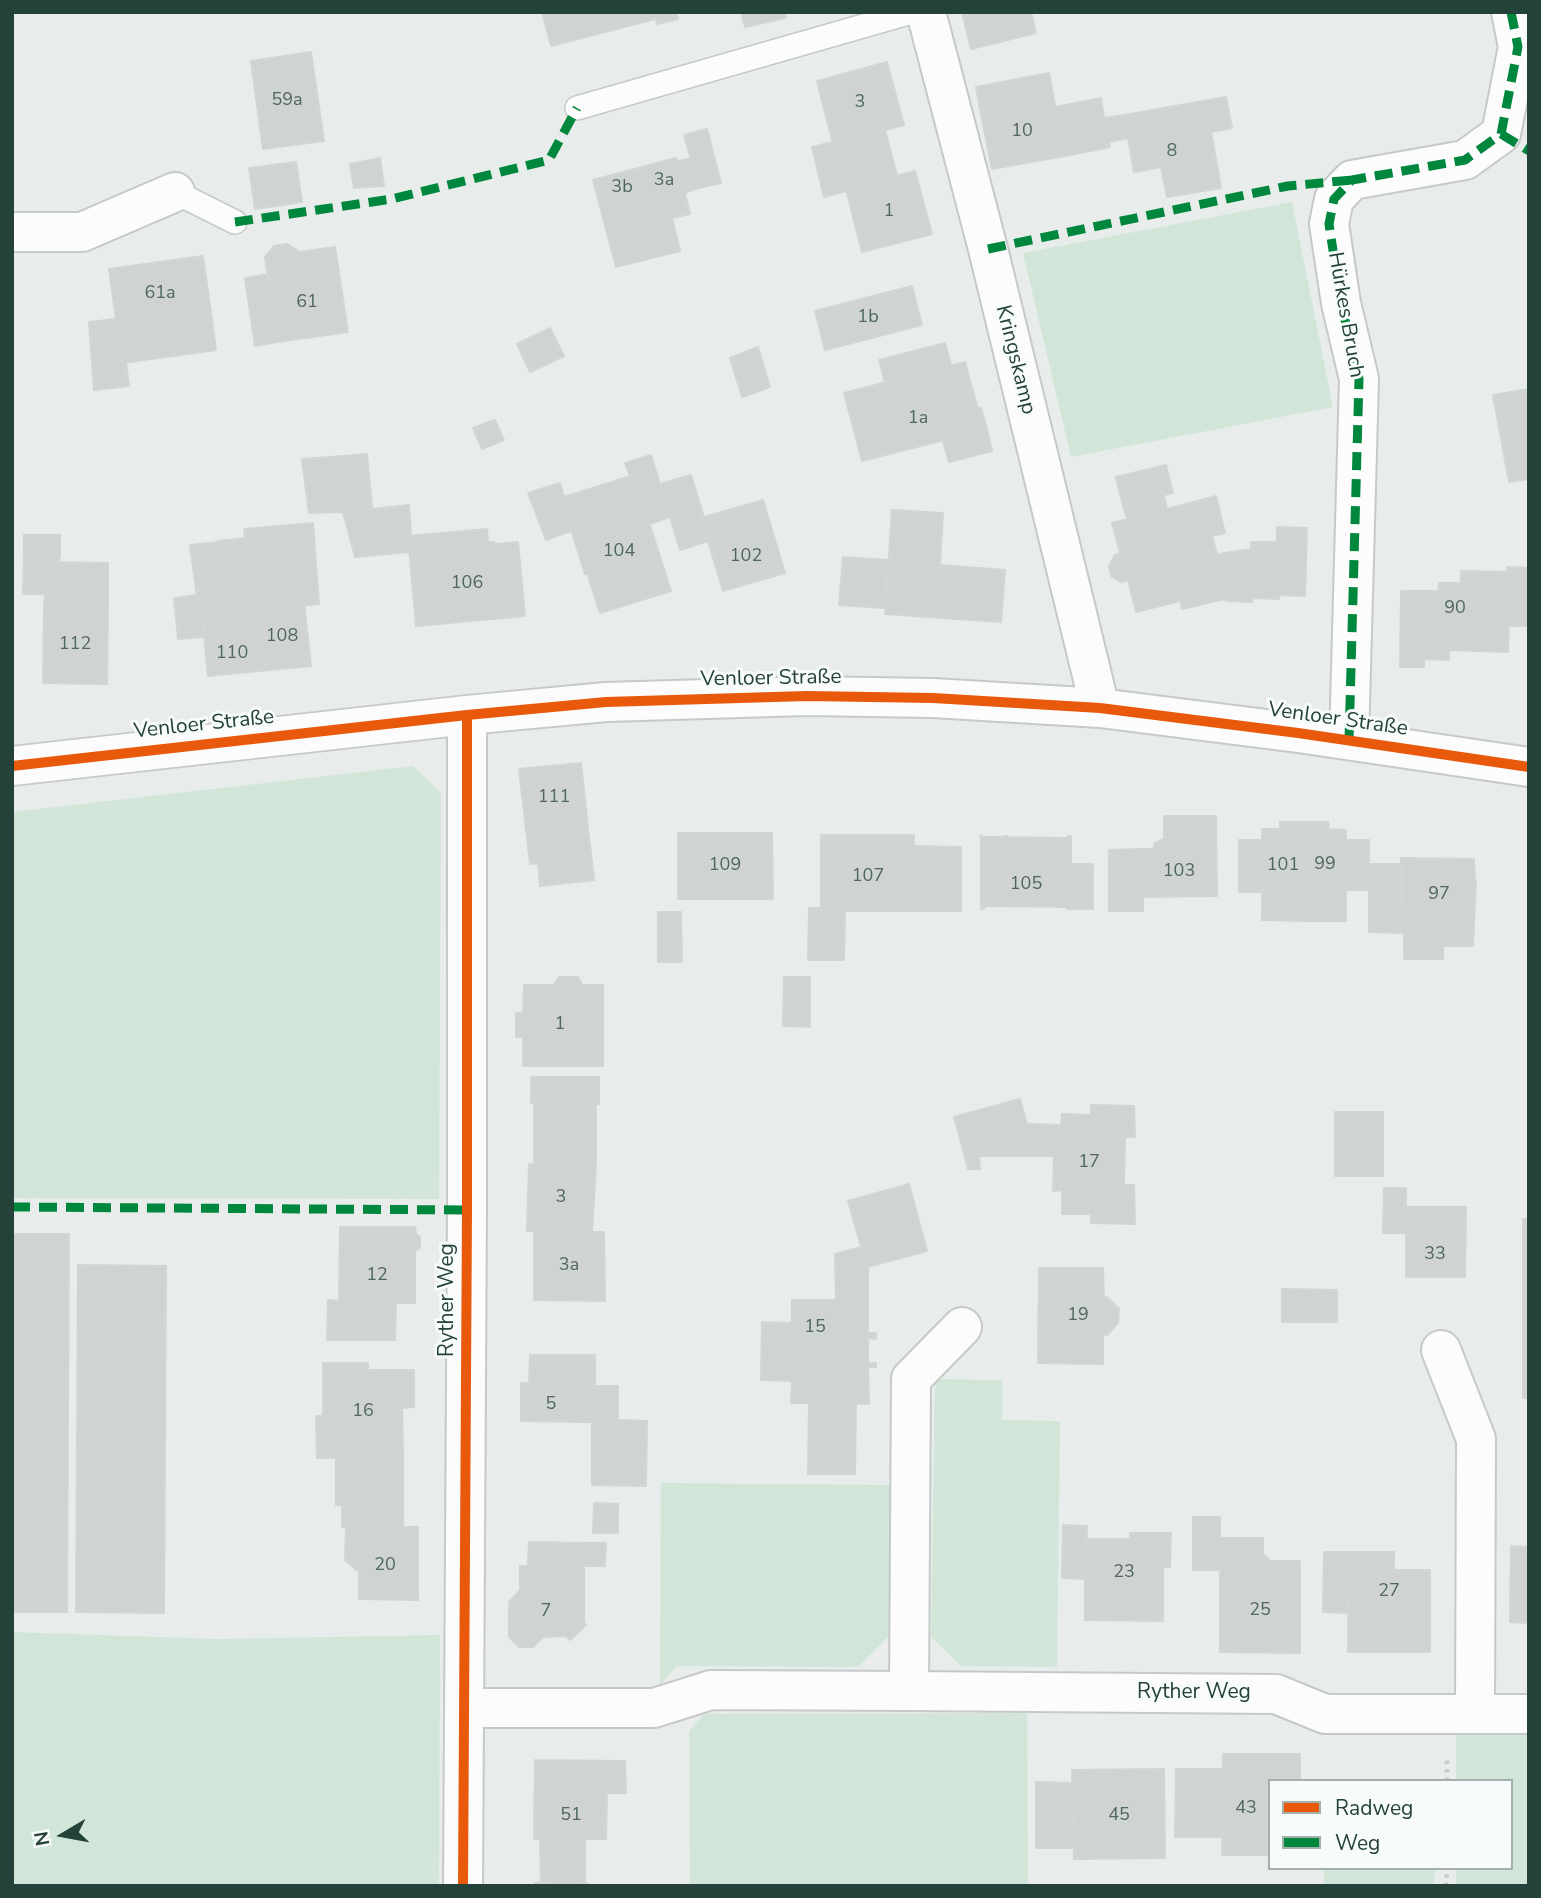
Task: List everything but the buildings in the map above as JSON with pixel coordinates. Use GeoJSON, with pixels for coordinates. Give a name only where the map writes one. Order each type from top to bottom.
{"type":"FeatureCollection","features":[{"type":"Feature","properties":{"kind":"street","name":"Kringskamp"},"geometry":{"type":"LineString","coordinates":[[926,12],[988,249],[1100,708]]}},
{"type":"Feature","properties":{"kind":"street","name":"Hürkes Bruch"},"geometry":{"type":"LineString","coordinates":[[1349,740],[1359,379],[1341,303],[1329,223],[1334,200],[1352,180],[1465,160],[1501,134],[1518,47],[1511,12]]}},
{"type":"Feature","properties":{"kind":"street"},"geometry":{"type":"LineString","coordinates":[[12,232],[82,232],[175,192]]}},
{"type":"Feature","properties":{"kind":"street","name":"Venloer Straße"},"geometry":{"type":"LineString","coordinates":[[12,766],[606,702],[807,696],[933,698],[1100,708],[1349,740],[1529,768]]}},
{"type":"Feature","properties":{"kind":"street","name":"Ryther Weg"},"geometry":{"type":"LineString","coordinates":[[463,1886],[466,1708],[467,715]]}},
{"type":"Feature","properties":{"kind":"street"},"geometry":{"type":"LineString","coordinates":[[909,1691],[911,1379],[961,1327]]}},
{"type":"Feature","properties":{"kind":"street"},"geometry":{"type":"LineString","coordinates":[[1441,1350],[1476,1439],[1475,1714]]}},
{"type":"Feature","properties":{"kind":"street","name":"Ryther Weg"},"geometry":{"type":"LineString","coordinates":[[466,1708],[654,1708],[710,1690],[1276,1693],[1325,1713],[1529,1714]]}},
{"type":"Feature","properties":{"kind":"lane"},"geometry":{"type":"LineString","coordinates":[[577,108],[912,12]]}},
{"type":"Feature","properties":{"kind":"lane"},"geometry":{"type":"LineString","coordinates":[[175,192],[234,222]]}},
{"type":"Feature","properties":{"kind":"green space"},"geometry":{"type":"Polygon","coordinates":[[[1292,202],[1333,407],[1071,457],[1023,253],[1292,202]]]}},
{"type":"Feature","properties":{"kind":"green space"},"geometry":{"type":"Polygon","coordinates":[[[413,766],[441,793],[439,1199],[12,1198],[12,812],[413,766]]]}},
{"type":"Feature","properties":{"kind":"green space"},"geometry":{"type":"Polygon","coordinates":[[[935,1379],[1003,1380],[1002,1420],[1060,1421],[1057,1667],[961,1666],[931,1637],[935,1379]]]}},
{"type":"Feature","properties":{"kind":"green space"},"geometry":{"type":"Polygon","coordinates":[[[661,1483],[891,1485],[890,1635],[858,1667],[677,1666],[660,1685],[661,1483]]]}},
{"type":"Feature","properties":{"kind":"green space"},"geometry":{"type":"Polygon","coordinates":[[[12,1632],[216,1639],[440,1635],[439,1886],[12,1886],[12,1632]]]}},
{"type":"Feature","properties":{"kind":"green space"},"geometry":{"type":"Polygon","coordinates":[[[1027,1713],[1028,1886],[690,1886],[689,1731],[704,1714],[1027,1713]]]}},
{"type":"Feature","properties":{"kind":"green space"},"geometry":{"type":"Polygon","coordinates":[[[1456,1735],[1529,1735],[1529,1886],[1456,1886],[1456,1870],[1513,1870],[1513,1779],[1456,1779],[1456,1735]]]}},
{"type":"Feature","properties":{"kind":"green space"},"geometry":{"type":"Polygon","coordinates":[[[1324,1870],[1435,1870],[1434,1886],[1324,1886],[1324,1870]]]}},
{"type":"Feature","properties":{"kind":"marked path"},"geometry":{"type":"LineString","coordinates":[[1349,740],[1359,379],[1341,303],[1329,224],[1334,199],[1352,180],[1465,160],[1501,134],[1518,47],[1511,12]]}},
{"type":"Feature","properties":{"kind":"marked path"},"geometry":{"type":"LineString","coordinates":[[235,222],[392,199],[549,160],[577,108]]}},
{"type":"Feature","properties":{"kind":"marked path"},"geometry":{"type":"LineString","coordinates":[[1501,134],[1529,151]]}},
{"type":"Feature","properties":{"kind":"marked path"},"geometry":{"type":"LineString","coordinates":[[988,249],[1288,186],[1352,180]]}},
{"type":"Feature","properties":{"kind":"marked path"},"geometry":{"type":"LineString","coordinates":[[12,1207],[467,1210]]}},
{"type":"Feature","properties":{"kind":"cycle path"},"geometry":{"type":"LineString","coordinates":[[12,766],[606,702],[807,696],[933,698],[1100,708],[1298,733],[1529,767]]}},
{"type":"Feature","properties":{"kind":"cycle path"},"geometry":{"type":"LineString","coordinates":[[463,1886],[467,715]]}}]}
